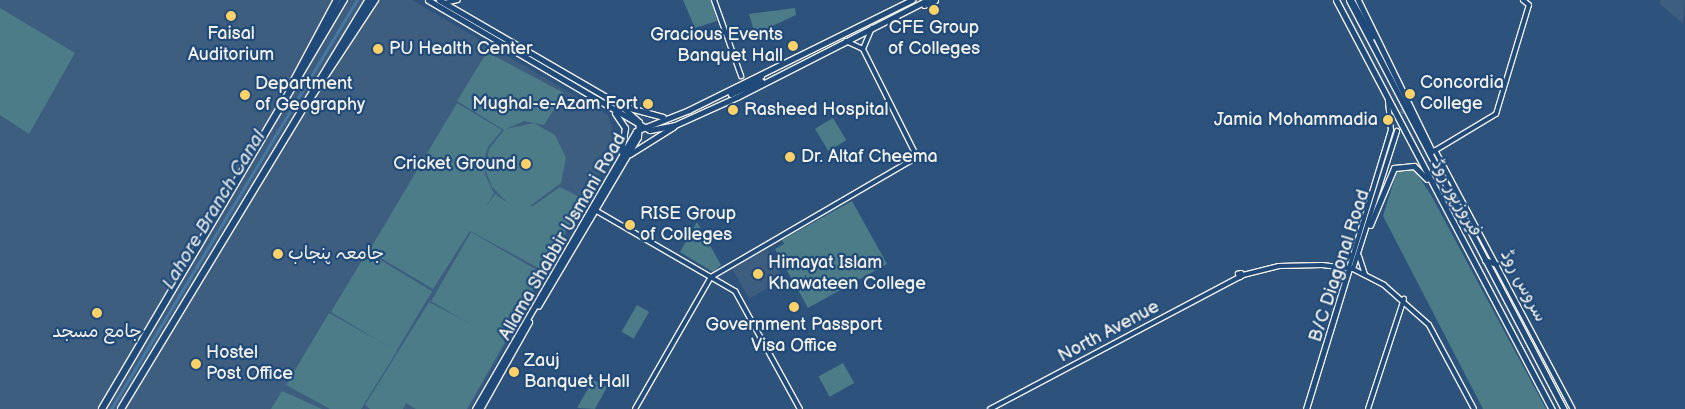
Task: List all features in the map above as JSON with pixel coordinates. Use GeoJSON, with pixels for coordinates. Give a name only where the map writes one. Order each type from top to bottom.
{"type":"FeatureCollection","features":[{"type":"Feature","properties":{"kind":"highway"},"geometry":{"type":"LineString","coordinates":[[284,104],[337,0]]}},
{"type":"Feature","properties":{"kind":"highway"},"geometry":{"type":"LineString","coordinates":[[102,409],[344,0]]}},
{"type":"Feature","properties":{"kind":"highway"},"geometry":{"type":"LineString","coordinates":[[121,409],[369,0]]}},
{"type":"Feature","properties":{"kind":"highway"},"geometry":{"type":"LineString","coordinates":[[300,111],[376,0]]}},
{"type":"Feature","properties":{"kind":"main road"},"geometry":{"type":"LineString","coordinates":[[428,0],[640,127],[654,130],[676,125]]}},
{"type":"Feature","properties":{"kind":"main road"},"geometry":{"type":"LineString","coordinates":[[640,127],[673,117],[912,0]]}},
{"type":"Feature","properties":{"kind":"main road"},"geometry":{"type":"LineString","coordinates":[[624,156],[676,125],[927,0]]}},
{"type":"Feature","properties":{"kind":"main road"},"geometry":{"type":"LineString","coordinates":[[913,7],[935,0]]}},
{"type":"Feature","properties":{"kind":"main road","name":"فیروزپور روڈ"},"geometry":{"type":"LineString","coordinates":[[1336,0],[1552,409]]}},
{"type":"Feature","properties":{"kind":"main road","name":"فیروزپور روڈ"},"geometry":{"type":"LineString","coordinates":[[1354,0],[1433,152]]}},
{"type":"Feature","properties":{"kind":"main road","name":"فیروزپور روڈ"},"geometry":{"type":"LineString","coordinates":[[1354,0],[1411,103],[1485,260],[1564,409]]}},
{"type":"Feature","properties":{"kind":"main road"},"geometry":{"type":"LineString","coordinates":[[441,1],[620,105],[636,117],[640,127]]}},
{"type":"Feature","properties":{"kind":"main road"},"geometry":{"type":"LineString","coordinates":[[772,68],[731,94],[776,76]]}},
{"type":"Feature","properties":{"kind":"main road"},"geometry":{"type":"LineString","coordinates":[[620,105],[651,116],[673,117]]}},
{"type":"Feature","properties":{"kind":"main road"},"geometry":{"type":"LineString","coordinates":[[614,112],[625,128],[624,156]]}},
{"type":"Feature","properties":{"kind":"main road","name":"Allama Shabbir Usmani Road"},"geometry":{"type":"LineString","coordinates":[[480,409],[596,210],[640,127]]}},
{"type":"Feature","properties":{"kind":"main road","name":"Allama Shabbir Usmani Road"},"geometry":{"type":"LineString","coordinates":[[475,409],[624,156]]}},
{"type":"Feature","properties":{"kind":"main road"},"geometry":{"type":"LineString","coordinates":[[1370,225],[1394,168],[1414,166],[1437,191]]}},
{"type":"Feature","properties":{"kind":"main road"},"geometry":{"type":"LineString","coordinates":[[1485,260],[1496,264]]}},
{"type":"Feature","properties":{"kind":"main road","name":"B/C Diagonal Road"},"geometry":{"type":"LineString","coordinates":[[1307,409],[1351,269]]}},
{"type":"Feature","properties":{"kind":"street"},"geometry":{"type":"LineString","coordinates":[[441,1],[457,0],[459,11]]}},
{"type":"Feature","properties":{"kind":"street"},"geometry":{"type":"LineString","coordinates":[[714,0],[741,76]]}},
{"type":"Feature","properties":{"kind":"street"},"geometry":{"type":"LineString","coordinates":[[1354,0],[1393,75]]}},
{"type":"Feature","properties":{"kind":"street"},"geometry":{"type":"LineString","coordinates":[[1433,152],[1496,114],[1529,5],[1523,0]]}},
{"type":"Feature","properties":{"kind":"street"},"geometry":{"type":"LineString","coordinates":[[863,49],[872,27]]}},
{"type":"Feature","properties":{"kind":"street"},"geometry":{"type":"LineString","coordinates":[[635,409],[712,277],[917,157],[863,49],[844,40]]}},
{"type":"Feature","properties":{"kind":"street"},"geometry":{"type":"LineString","coordinates":[[1351,269],[1353,254],[1391,130],[1388,97]]}},
{"type":"Feature","properties":{"kind":"street","name":"B/C Diagonal Road"},"geometry":{"type":"LineString","coordinates":[[1351,269],[1359,256],[1370,225],[1397,131]]}},
{"type":"Feature","properties":{"kind":"street","name":"سروس روڈ"},"geometry":{"type":"LineString","coordinates":[[1433,152],[1496,264],[1573,409]]}},
{"type":"Feature","properties":{"kind":"street"},"geometry":{"type":"LineString","coordinates":[[596,210],[738,294],[800,409]]}},
{"type":"Feature","properties":{"kind":"street"},"geometry":{"type":"LineString","coordinates":[[1336,266],[1353,254]]}},
{"type":"Feature","properties":{"kind":"street"},"geometry":{"type":"LineString","coordinates":[[1359,256],[1365,275]]}},
{"type":"Feature","properties":{"kind":"street","name":"North Avenue"},"geometry":{"type":"LineString","coordinates":[[990,409],[1241,276],[1291,265],[1336,266],[1351,269],[1365,275],[1404,299],[1429,325],[1474,409]]}},
{"type":"Feature","properties":{"kind":"street"},"geometry":{"type":"LineString","coordinates":[[1368,409],[1404,299]]}},
{"type":"Feature","properties":{"kind":"shaded area","name":"جامعہ پنجاب"},"geometry":{"type":"Polygon","coordinates":[[[0,0],[412,0],[608,115],[615,137],[604,166],[470,409],[0,409],[0,0]]]}},
{"type":"Feature","properties":{"kind":"shaded area"},"geometry":{"type":"Polygon","coordinates":[[[1661,0],[1685,0],[1683,24],[1659,3],[1661,0]]]}},
{"type":"Feature","properties":{"kind":"shaded area","name":"Himayat Islam Khawateen College"},"geometry":{"type":"Polygon","coordinates":[[[767,249],[784,278],[749,298],[732,269],[767,249]]]}},
{"type":"Feature","properties":{"kind":"green space"},"geometry":{"type":"Polygon","coordinates":[[[683,0],[711,0],[717,21],[695,28],[683,0]]]}},
{"type":"Feature","properties":{"kind":"green space"},"geometry":{"type":"Polygon","coordinates":[[[0,8],[75,53],[29,134],[0,115],[0,8]]]}},
{"type":"Feature","properties":{"kind":"green space"},"geometry":{"type":"Polygon","coordinates":[[[795,8],[796,15],[755,34],[749,14],[795,8]]]}},
{"type":"Feature","properties":{"kind":"green space"},"geometry":{"type":"Polygon","coordinates":[[[487,52],[564,93],[544,125],[534,123],[555,135],[566,158],[561,183],[530,206],[533,206],[560,187],[583,199],[544,271],[470,231],[433,289],[369,251],[457,103],[502,130],[488,147],[484,160],[485,175],[494,193],[486,207],[495,194],[508,203],[492,187],[485,169],[489,149],[504,130],[457,101],[487,52]],[[524,121],[506,129],[534,123],[524,121]]]}},
{"type":"Feature","properties":{"kind":"green space"},"geometry":{"type":"Polygon","coordinates":[[[833,118],[846,140],[828,151],[815,129],[833,118]]]}},
{"type":"Feature","properties":{"kind":"green space"},"geometry":{"type":"Polygon","coordinates":[[[1398,168],[1413,168],[1431,195],[1546,409],[1483,409],[1383,216],[1398,168]]]}},
{"type":"Feature","properties":{"kind":"green space"},"geometry":{"type":"Polygon","coordinates":[[[852,201],[887,264],[808,308],[775,249],[784,244],[782,240],[852,201]]]}},
{"type":"Feature","properties":{"kind":"green space"},"geometry":{"type":"Polygon","coordinates":[[[697,222],[721,265],[713,272],[680,252],[697,222]]]}},
{"type":"Feature","properties":{"kind":"green space"},"geometry":{"type":"Polygon","coordinates":[[[471,232],[543,273],[503,343],[431,301],[471,232]]]}},
{"type":"Feature","properties":{"kind":"green space"},"geometry":{"type":"Polygon","coordinates":[[[367,252],[432,291],[396,351],[331,312],[367,252]]]}},
{"type":"Feature","properties":{"kind":"green space"},"geometry":{"type":"Polygon","coordinates":[[[429,302],[505,342],[467,409],[416,409],[406,403],[403,409],[370,409],[365,405],[429,302]]]}},
{"type":"Feature","properties":{"kind":"green space"},"geometry":{"type":"Polygon","coordinates":[[[637,305],[649,312],[634,339],[622,332],[637,305]]]}},
{"type":"Feature","properties":{"kind":"green space"},"geometry":{"type":"Polygon","coordinates":[[[329,313],[397,351],[361,409],[330,409],[286,385],[329,313]]]}},
{"type":"Feature","properties":{"kind":"green space"},"geometry":{"type":"Polygon","coordinates":[[[843,363],[854,383],[830,397],[819,377],[843,363]]]}},
{"type":"Feature","properties":{"kind":"green space"},"geometry":{"type":"Polygon","coordinates":[[[593,380],[607,387],[595,409],[577,408],[593,380]]]}},
{"type":"Feature","properties":{"kind":"green space"},"geometry":{"type":"Polygon","coordinates":[[[282,391],[322,409],[271,409],[282,391]]]}},
{"type":"Feature","properties":{"kind":"waterway","name":"Lahore Branch Canal"},"geometry":{"type":"LineString","coordinates":[[111,409],[357,0]]}},
{"type":"Feature","properties":{"kind":"tunnel"},"geometry":{"type":"LineString","coordinates":[[1397,131],[1404,105]]}},
{"type":"Feature","properties":{"kind":"place","name":"CFE Group of Colleges"},"geometry":{"type":"Point","coordinates":[934,10]}},
{"type":"Feature","properties":{"kind":"place","name":"Faisal Auditorium"},"geometry":{"type":"Point","coordinates":[231,16]}},
{"type":"Feature","properties":{"kind":"place","name":"Gracious Events Banquet Hall"},"geometry":{"type":"Point","coordinates":[793,46]}},
{"type":"Feature","properties":{"kind":"place","name":"PU Health Center"},"geometry":{"type":"Point","coordinates":[378,49]}},
{"type":"Feature","properties":{"kind":"place","name":"Concordia College"},"geometry":{"type":"Point","coordinates":[1410,94]}},
{"type":"Feature","properties":{"kind":"place","name":"Department of Geography"},"geometry":{"type":"Point","coordinates":[245,95]}},
{"type":"Feature","properties":{"kind":"place","name":"Mughal-e-Azam Fort"},"geometry":{"type":"Point","coordinates":[648,104]}},
{"type":"Feature","properties":{"kind":"place","name":"Rasheed Hospital"},"geometry":{"type":"Point","coordinates":[733,110]}},
{"type":"Feature","properties":{"kind":"place","name":"Jamia Mohammadia"},"geometry":{"type":"Point","coordinates":[1388,120]}},
{"type":"Feature","properties":{"kind":"place","name":"Dr. Altaf Cheema"},"geometry":{"type":"Point","coordinates":[790,157]}},
{"type":"Feature","properties":{"kind":"place","name":"Cricket Ground"},"geometry":{"type":"Point","coordinates":[526,164]}},
{"type":"Feature","properties":{"kind":"place","name":"RISE Group of Colleges"},"geometry":{"type":"Point","coordinates":[630,225]}},
{"type":"Feature","properties":{"kind":"place","name":"جامعہ پنجاب"},"geometry":{"type":"Point","coordinates":[278,254]}},
{"type":"Feature","properties":{"kind":"place","name":"Himayat Islam Khawateen College"},"geometry":{"type":"Point","coordinates":[758,274]}},
{"type":"Feature","properties":{"kind":"place","name":"Government Passport Visa Office"},"geometry":{"type":"Point","coordinates":[794,307]}},
{"type":"Feature","properties":{"kind":"place","name":"جامع مسجد"},"geometry":{"type":"Point","coordinates":[97,313]}},
{"type":"Feature","properties":{"kind":"place","name":"Hostel Post Office"},"geometry":{"type":"Point","coordinates":[196,364]}},
{"type":"Feature","properties":{"kind":"place","name":"Zauj Banquet Hall"},"geometry":{"type":"Point","coordinates":[514,372]}}]}
